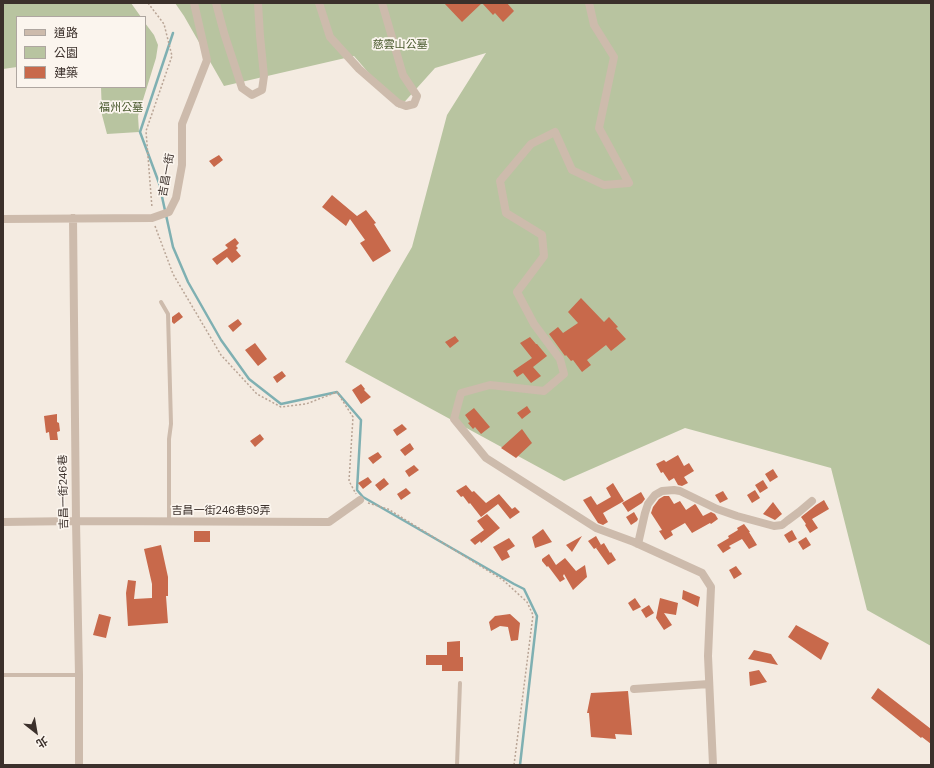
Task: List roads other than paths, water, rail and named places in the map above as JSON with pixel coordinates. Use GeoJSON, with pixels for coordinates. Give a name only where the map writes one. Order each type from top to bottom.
{"type":"FeatureCollection","features":[{"type":"Feature","properties":{"kind":"street","name":"吉昌一街"},"geometry":{"type":"LineString","coordinates":[[3,219],[152,218],[169,212],[176,198],[182,165],[182,124],[207,60],[194,3]]}},
{"type":"Feature","properties":{"kind":"street"},"geometry":{"type":"LineString","coordinates":[[216,3],[242,88],[252,95],[262,90],[264,76],[258,3]]}},
{"type":"Feature","properties":{"kind":"street"},"geometry":{"type":"LineString","coordinates":[[320,3],[330,37],[359,69],[398,103],[406,106],[414,104],[417,96],[403,75],[382,3]]}},
{"type":"Feature","properties":{"kind":"street"},"geometry":{"type":"LineString","coordinates":[[589,3],[594,25],[614,57],[599,128],[629,183],[604,185],[572,170],[554,132],[531,144],[500,181],[506,213],[542,235],[544,256],[517,292],[534,324],[560,359],[564,374],[544,391],[490,385],[461,393],[454,419],[486,458],[596,528],[638,544],[702,573],[711,587],[708,656],[713,765]]}},
{"type":"Feature","properties":{"kind":"street","name":"吉昌一街246巷"},"geometry":{"type":"LineString","coordinates":[[73,218],[79,765]]}},
{"type":"Feature","properties":{"kind":"street"},"geometry":{"type":"LineString","coordinates":[[638,544],[648,504],[655,495],[662,491],[680,491],[717,509],[774,526],[787,521],[812,501]]}},
{"type":"Feature","properties":{"kind":"street","name":"吉昌一街246巷59弄"},"geometry":{"type":"LineString","coordinates":[[3,522],[329,522],[360,500]]}},
{"type":"Feature","properties":{"kind":"street"},"geometry":{"type":"LineString","coordinates":[[634,689],[709,684]]}},
{"type":"Feature","properties":{"kind":"lane"},"geometry":{"type":"LineString","coordinates":[[161,302],[168,314],[171,424],[169,439],[169,522]]}},
{"type":"Feature","properties":{"kind":"lane"},"geometry":{"type":"LineString","coordinates":[[3,675],[79,675]]}},
{"type":"Feature","properties":{"kind":"lane"},"geometry":{"type":"LineString","coordinates":[[457,765],[460,683]]}},
{"type":"Feature","properties":{"kind":"waterway"},"geometry":{"type":"LineString","coordinates":[[173,33],[140,132],[159,183],[173,247],[188,282],[221,340],[249,379],[281,404],[337,392],[361,420],[357,490],[363,497],[524,589],[537,616],[520,765]]}},
{"type":"Feature","properties":{"kind":"park label","name":"慈雲山公墓"},"geometry":{"type":"Point","coordinates":[400,45]}},
{"type":"Feature","properties":{"kind":"park label","name":"福州公墓"},"geometry":{"type":"Point","coordinates":[121,108]}}]}
